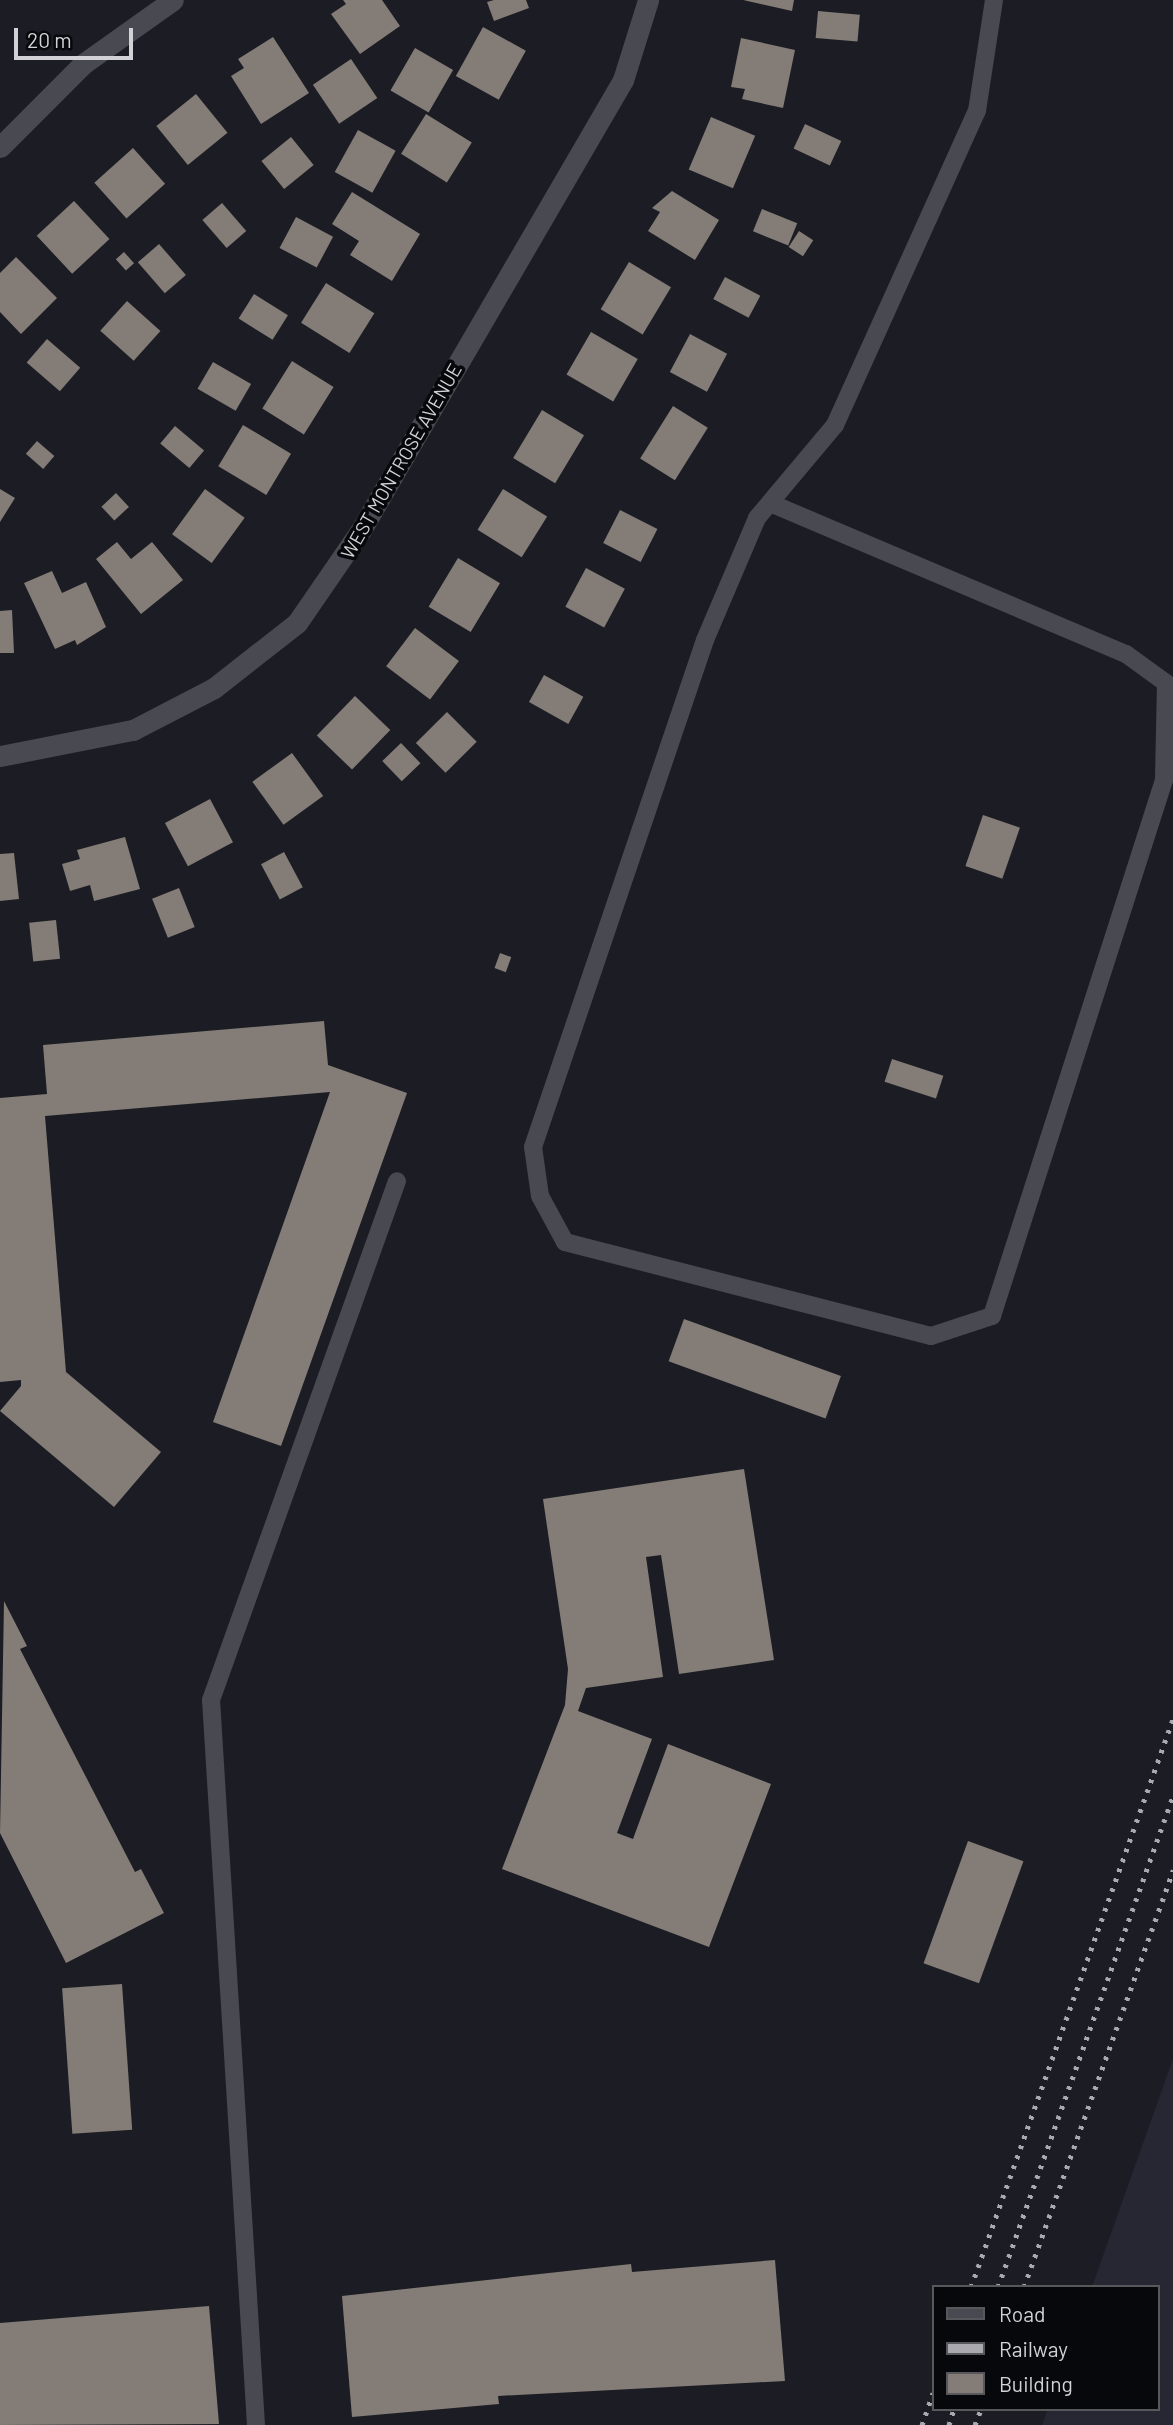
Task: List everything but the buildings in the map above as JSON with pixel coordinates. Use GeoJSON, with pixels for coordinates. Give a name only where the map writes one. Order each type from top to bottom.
{"type":"FeatureCollection","features":[{"type":"Feature","properties":{"kind":"street"},"geometry":{"type":"LineString","coordinates":[[0,147],[83,64],[173,0]]}},
{"type":"Feature","properties":{"kind":"street","name":"WEST MONTROSE AVENUE"},"geometry":{"type":"LineString","coordinates":[[0,756],[133,730],[214,688],[297,623],[361,530],[623,80],[648,0]]}},
{"type":"Feature","properties":{"kind":"lane"},"geometry":{"type":"LineString","coordinates":[[770,503],[1126,654],[1166,683],[1164,780],[992,1316],[931,1336],[565,1242],[540,1196],[533,1147],[705,640],[757,518],[835,425],[977,111],[993,0]]}},
{"type":"Feature","properties":{"kind":"lane"},"geometry":{"type":"LineString","coordinates":[[256,2425],[211,1700],[397,1181]]}},
{"type":"Feature","properties":{"kind":"shaded area"},"geometry":{"type":"Polygon","coordinates":[[[1173,2059],[1173,2425],[1042,2425],[1047,2411],[1159,2411],[1159,2285],[1093,2285],[1173,2059]]]}},
{"type":"Feature","properties":{"kind":"railway"},"geometry":{"type":"LineString","coordinates":[[972,2285],[1173,1719]]}},
{"type":"Feature","properties":{"kind":"railway"},"geometry":{"type":"LineString","coordinates":[[999,2285],[1173,1796]]}},
{"type":"Feature","properties":{"kind":"railway"},"geometry":{"type":"LineString","coordinates":[[1025,2285],[1173,1870]]}},
{"type":"Feature","properties":{"kind":"railway"},"geometry":{"type":"LineString","coordinates":[[922,2425],[932,2396]]}},
{"type":"Feature","properties":{"kind":"railway"},"geometry":{"type":"LineString","coordinates":[[949,2425],[953,2411]]}},
{"type":"Feature","properties":{"kind":"railway"},"geometry":{"type":"LineString","coordinates":[[975,2425],[980,2411]]}}]}
